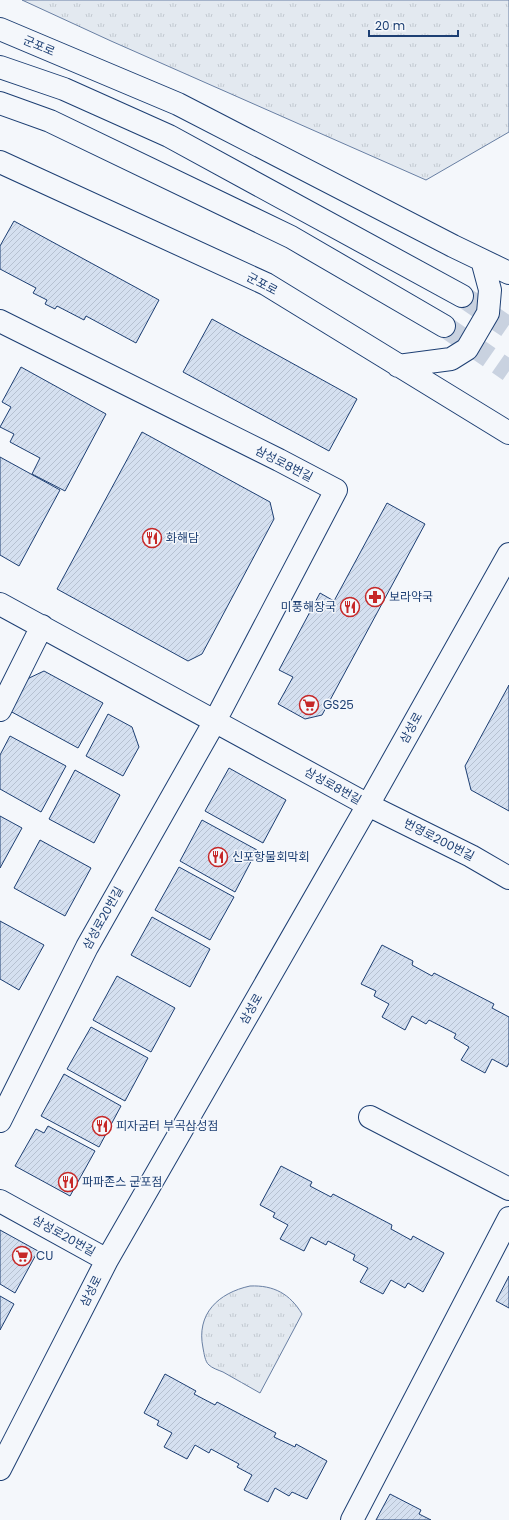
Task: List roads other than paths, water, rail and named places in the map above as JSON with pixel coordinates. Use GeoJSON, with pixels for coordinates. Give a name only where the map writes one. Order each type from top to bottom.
{"type":"FeatureCollection","features":[{"type":"Feature","properties":{"kind":"street","name":"군포로"},"geometry":{"type":"LineString","coordinates":[[0,29],[178,104],[509,273]]}},
{"type":"Feature","properties":{"kind":"street"},"geometry":{"type":"LineString","coordinates":[[0,67],[64,89],[169,136],[462,296]]}},
{"type":"Feature","properties":{"kind":"street"},"geometry":{"type":"LineString","coordinates":[[0,103],[50,121],[292,236],[444,326]]}},
{"type":"Feature","properties":{"kind":"street","name":"군포로"},"geometry":{"type":"LineString","coordinates":[[0,162],[266,284],[509,433]]}},
{"type":"Feature","properties":{"kind":"street"},"geometry":{"type":"LineString","coordinates":[[398,366],[451,359],[466,350],[488,313],[490,290],[482,260]]}},
{"type":"Feature","properties":{"kind":"street","name":"삼성로8번길"},"geometry":{"type":"LineString","coordinates":[[0,321],[336,490],[215,721]]}},
{"type":"Feature","properties":{"kind":"street","name":"삼성로"},"geometry":{"type":"LineString","coordinates":[[0,1469],[107,1260],[368,805],[509,554]]}},
{"type":"Feature","properties":{"kind":"street","name":"삼성로8번길"},"geometry":{"type":"LineString","coordinates":[[0,604],[368,805]]}},
{"type":"Feature","properties":{"kind":"street"},"geometry":{"type":"LineString","coordinates":[[0,710],[42,626]]}},
{"type":"Feature","properties":{"kind":"street","name":"삼성로20번길"},"geometry":{"type":"LineString","coordinates":[[0,1121],[87,947],[215,721]]}},
{"type":"Feature","properties":{"kind":"street","name":"번영로200번길"},"geometry":{"type":"LineString","coordinates":[[368,805],[471,856],[509,878]]}},
{"type":"Feature","properties":{"kind":"street"},"geometry":{"type":"LineString","coordinates":[[370,1117],[509,1189]]}},
{"type":"Feature","properties":{"kind":"street","name":"삼성로20번길"},"geometry":{"type":"LineString","coordinates":[[0,1201],[107,1260]]}},
{"type":"Feature","properties":{"kind":"street"},"geometry":{"type":"LineString","coordinates":[[352,1520],[509,1218]]}},
{"type":"Feature","properties":{"kind":"tunnel"},"geometry":{"type":"LineString","coordinates":[[462,296],[509,328]]}},
{"type":"Feature","properties":{"kind":"tunnel"},"geometry":{"type":"LineString","coordinates":[[444,326],[509,371]]}},
{"type":"Feature","properties":{"kind":"place","name":"화해담"},"geometry":{"type":"Point","coordinates":[152,538]}},
{"type":"Feature","properties":{"kind":"place","name":"보라약국"},"geometry":{"type":"Point","coordinates":[375,597]}},
{"type":"Feature","properties":{"kind":"place","name":"미풍해장국"},"geometry":{"type":"Point","coordinates":[350,607]}},
{"type":"Feature","properties":{"kind":"place","name":"GS25"},"geometry":{"type":"Point","coordinates":[309,705]}},
{"type":"Feature","properties":{"kind":"place","name":"신포항물회막회"},"geometry":{"type":"Point","coordinates":[218,857]}},
{"type":"Feature","properties":{"kind":"place","name":"피자굼터 부곡삼성점"},"geometry":{"type":"Point","coordinates":[102,1126]}},
{"type":"Feature","properties":{"kind":"place","name":"파파존스 군포점"},"geometry":{"type":"Point","coordinates":[68,1182]}},
{"type":"Feature","properties":{"kind":"place","name":"CU"},"geometry":{"type":"Point","coordinates":[22,1256]}}]}
